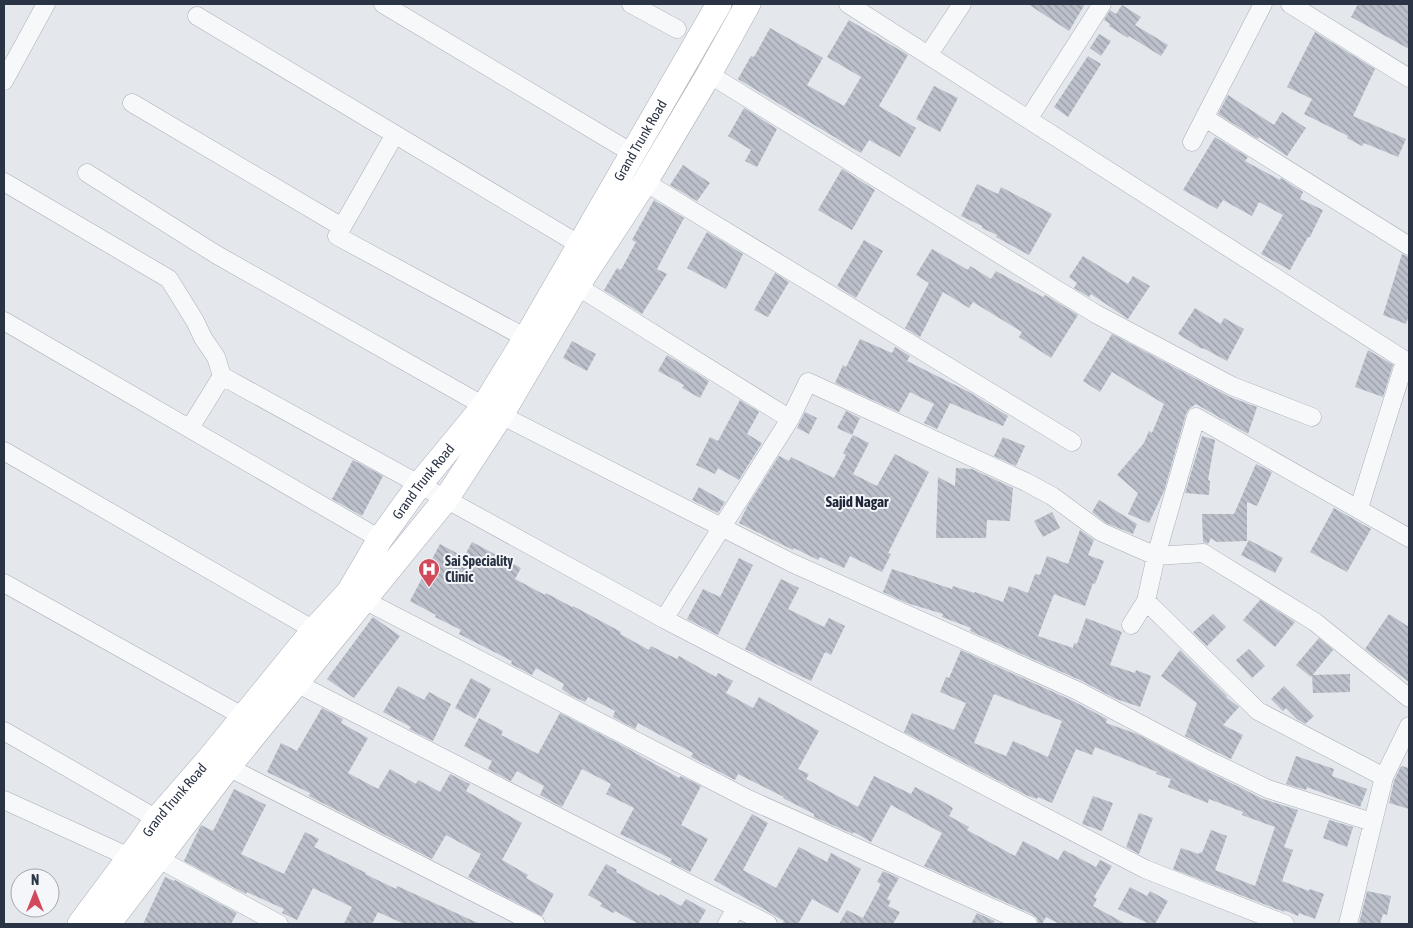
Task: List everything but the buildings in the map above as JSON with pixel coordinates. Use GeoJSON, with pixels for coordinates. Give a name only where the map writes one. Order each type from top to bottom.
{"type":"FeatureCollection","features":[{"type":"Feature","properties":{"kind":"main road","name":"Grand Trunk Road"},"geometry":{"type":"LineString","coordinates":[[80,924],[157,819],[244,717],[314,630],[349,592],[380,538],[419,484],[492,411],[526,338],[719,4]]}},
{"type":"Feature","properties":{"kind":"main road"},"geometry":{"type":"LineString","coordinates":[[108,924],[228,766],[446,499],[492,411],[645,182],[748,4]]}},
{"type":"Feature","properties":{"kind":"street"},"geometry":{"type":"LineString","coordinates":[[4,81],[46,4]]}},
{"type":"Feature","properties":{"kind":"street"},"geometry":{"type":"LineString","coordinates":[[383,4],[632,153]]}},
{"type":"Feature","properties":{"kind":"street"},"geometry":{"type":"LineString","coordinates":[[631,4],[676,29]]}},
{"type":"Feature","properties":{"kind":"street"},"geometry":{"type":"LineString","coordinates":[[848,4],[929,54],[1407,362],[1359,508]]}},
{"type":"Feature","properties":{"kind":"street"},"geometry":{"type":"LineString","coordinates":[[929,54],[962,4]]}},
{"type":"Feature","properties":{"kind":"street"},"geometry":{"type":"LineString","coordinates":[[1028,118],[1102,4]]}},
{"type":"Feature","properties":{"kind":"street"},"geometry":{"type":"LineString","coordinates":[[1192,142],[1263,4]]}},
{"type":"Feature","properties":{"kind":"street"},"geometry":{"type":"LineString","coordinates":[[1290,4],[1409,78]]}},
{"type":"Feature","properties":{"kind":"street"},"geometry":{"type":"LineString","coordinates":[[197,16],[580,245]]}},
{"type":"Feature","properties":{"kind":"street"},"geometry":{"type":"LineString","coordinates":[[709,74],[1096,314],[1232,386],[1312,417]]}},
{"type":"Feature","properties":{"kind":"street"},"geometry":{"type":"LineString","coordinates":[[132,103],[342,227]]}},
{"type":"Feature","properties":{"kind":"street"},"geometry":{"type":"LineString","coordinates":[[1205,118],[1409,246]]}},
{"type":"Feature","properties":{"kind":"street"},"geometry":{"type":"LineString","coordinates":[[395,134],[337,236],[526,338]]}},
{"type":"Feature","properties":{"kind":"street"},"geometry":{"type":"LineString","coordinates":[[87,173],[217,255],[492,411],[792,564],[1078,691],[1204,758],[1268,788],[1372,822]]}},
{"type":"Feature","properties":{"kind":"street"},"geometry":{"type":"LineString","coordinates":[[4,182],[169,278],[216,357],[222,376],[664,619],[1145,869],[1285,924]]}},
{"type":"Feature","properties":{"kind":"street"},"geometry":{"type":"LineString","coordinates":[[645,182],[1072,442]]}},
{"type":"Feature","properties":{"kind":"street"},"geometry":{"type":"LineString","coordinates":[[577,286],[790,419]]}},
{"type":"Feature","properties":{"kind":"street"},"geometry":{"type":"LineString","coordinates":[[4,321],[380,538]]}},
{"type":"Feature","properties":{"kind":"street"},"geometry":{"type":"LineString","coordinates":[[190,428],[222,376]]}},
{"type":"Feature","properties":{"kind":"street"},"geometry":{"type":"LineString","coordinates":[[664,619],[790,419],[808,382],[1026,482],[1052,496],[1100,532],[1156,556],[1203,553],[1315,622],[1409,698]]}},
{"type":"Feature","properties":{"kind":"street"},"geometry":{"type":"LineString","coordinates":[[1131,625],[1146,601],[1156,556],[1196,417],[1409,538]]}},
{"type":"Feature","properties":{"kind":"street"},"geometry":{"type":"LineString","coordinates":[[4,451],[314,630]]}},
{"type":"Feature","properties":{"kind":"street"},"geometry":{"type":"LineString","coordinates":[[4,583],[244,717]]}},
{"type":"Feature","properties":{"kind":"street"},"geometry":{"type":"LineString","coordinates":[[364,600],[748,799],[1028,924]]}},
{"type":"Feature","properties":{"kind":"street"},"geometry":{"type":"LineString","coordinates":[[1146,601],[1258,711],[1384,777]]}},
{"type":"Feature","properties":{"kind":"street"},"geometry":{"type":"LineString","coordinates":[[296,683],[768,924]]}},
{"type":"Feature","properties":{"kind":"street"},"geometry":{"type":"LineString","coordinates":[[1348,924],[1384,777],[1409,726]]}},
{"type":"Feature","properties":{"kind":"street"},"geometry":{"type":"LineString","coordinates":[[4,731],[157,819]]}},
{"type":"Feature","properties":{"kind":"street"},"geometry":{"type":"LineString","coordinates":[[228,766],[536,924]]}},
{"type":"Feature","properties":{"kind":"street"},"geometry":{"type":"LineString","coordinates":[[4,800],[129,857]]}},
{"type":"Feature","properties":{"kind":"street"},"geometry":{"type":"LineString","coordinates":[[158,858],[279,924]]}},
{"type":"Feature","properties":{"kind":"street"},"geometry":{"type":"LineString","coordinates":[[727,924],[736,908]]}},
{"type":"Feature","properties":{"kind":"place","name":"Sai Speciality Clinic"},"geometry":{"type":"Point","coordinates":[429,588]}},
{"type":"Feature","properties":{"kind":"district","name":"Sajid Nagar"},"geometry":{"type":"Point","coordinates":[857,502]}}]}
